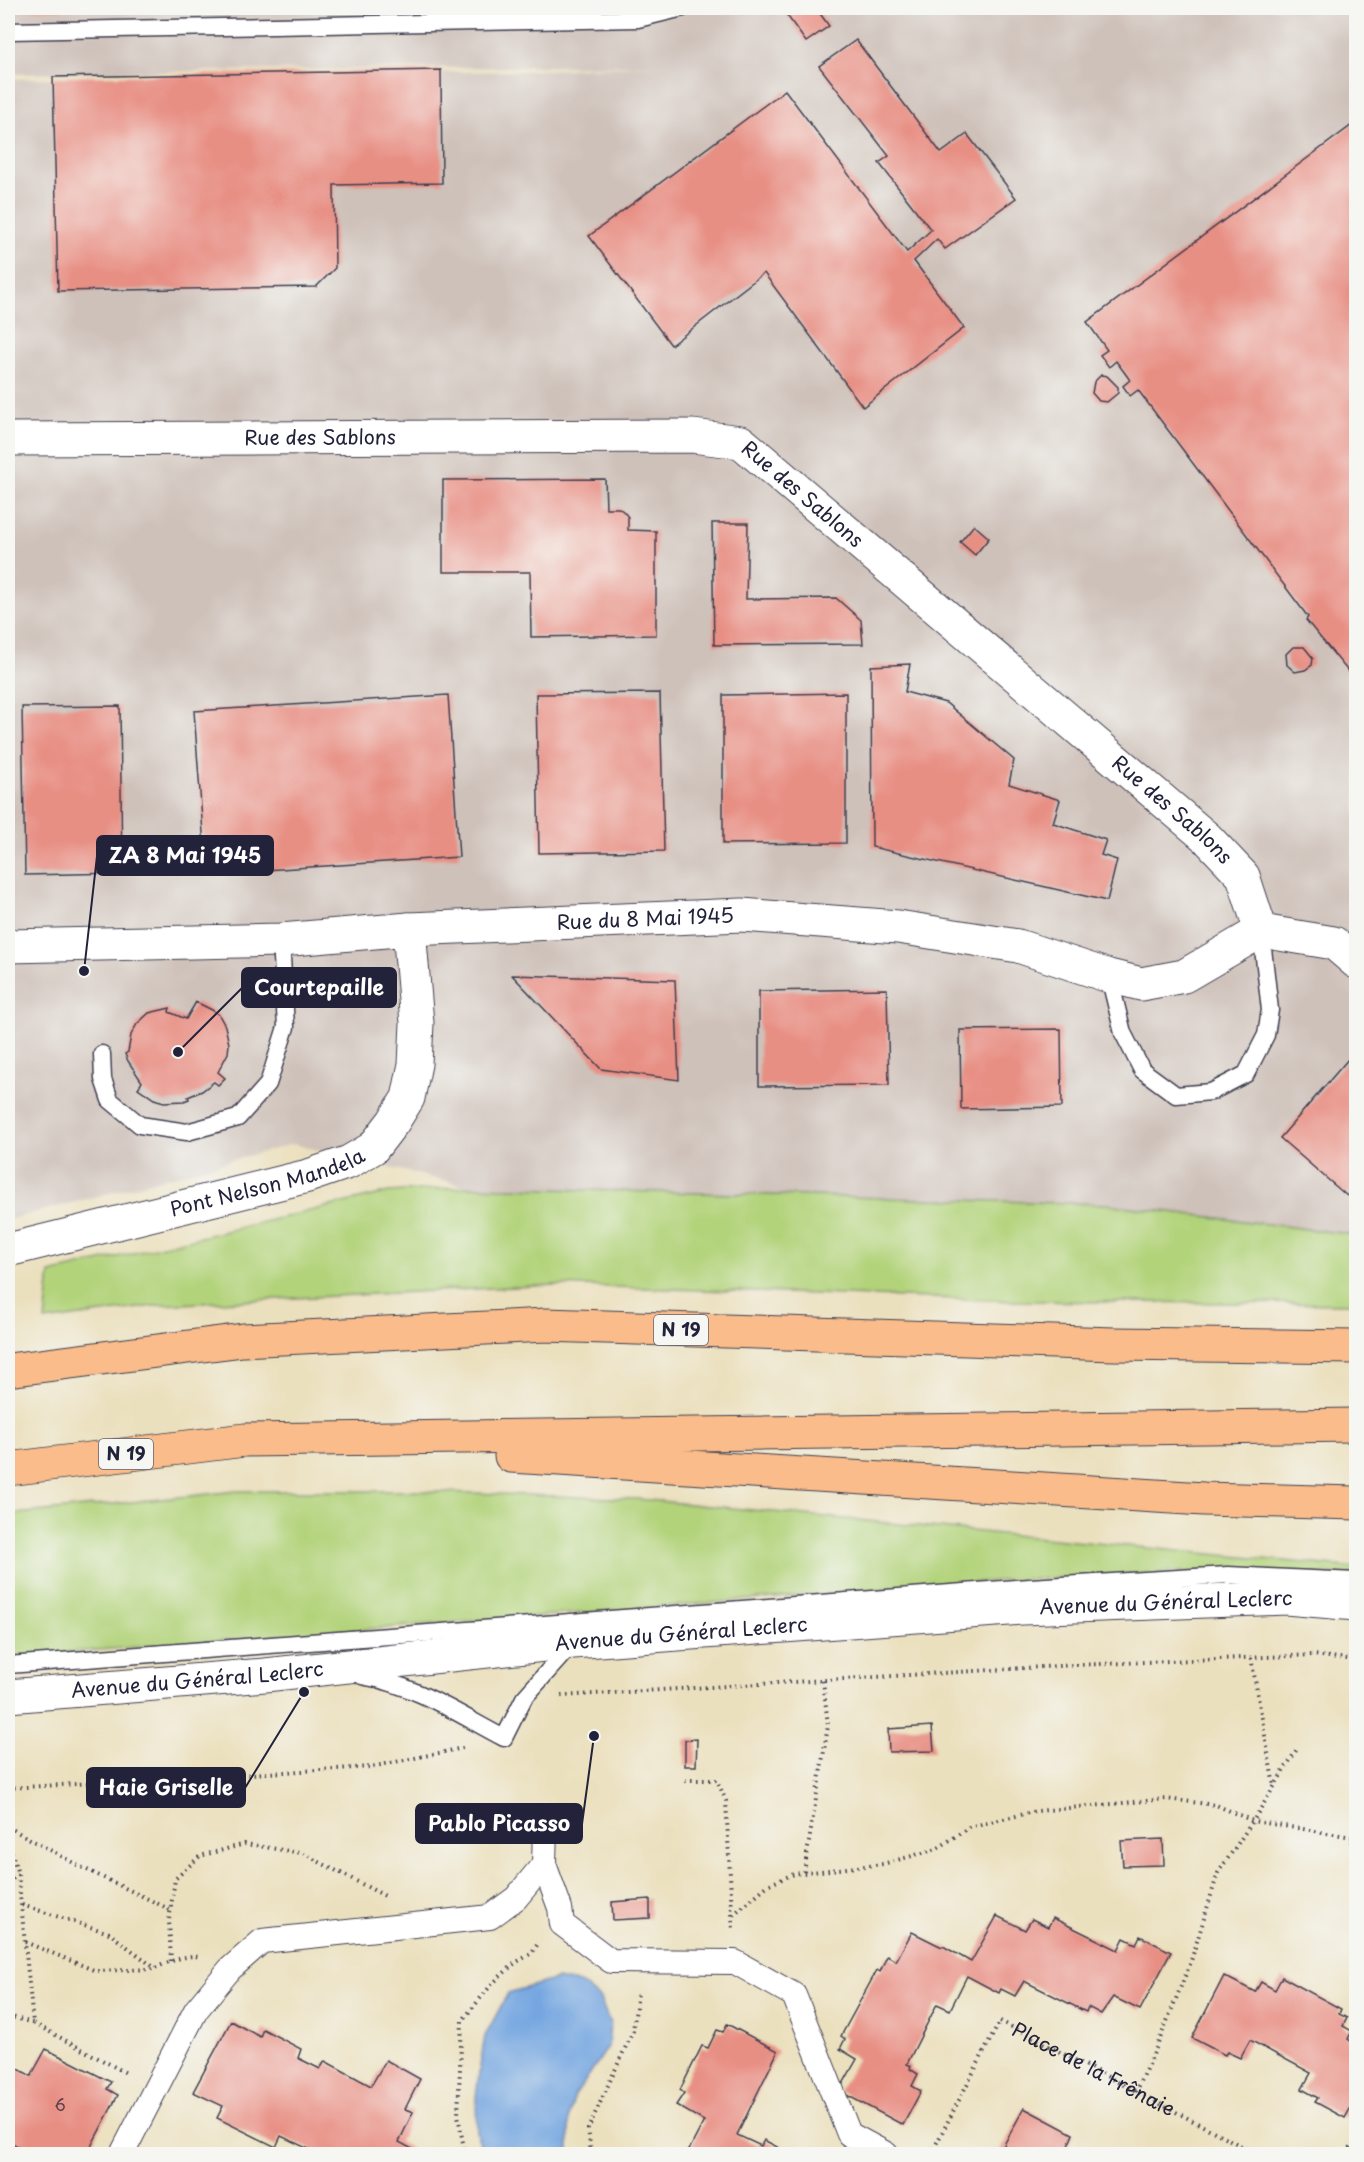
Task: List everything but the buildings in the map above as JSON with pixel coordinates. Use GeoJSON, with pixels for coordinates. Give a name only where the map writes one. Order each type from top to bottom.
{"type":"FeatureCollection","features":[{"type":"Feature","properties":{"kind":"highway","name":"N 19"},"geometry":{"type":"LineString","coordinates":[[8,1370],[243,1340],[546,1325],[1114,1344],[1356,1347]]}},
{"type":"Feature","properties":{"kind":"highway","name":"N 19"},"geometry":{"type":"LineString","coordinates":[[8,1469],[245,1440],[1356,1425]]}},
{"type":"Feature","properties":{"kind":"highway"},"geometry":{"type":"LineString","coordinates":[[245,1440],[1204,1499],[1356,1503]]}},
{"type":"Feature","properties":{"kind":"street","name":"Rue des Sablons"},"geometry":{"type":"LineString","coordinates":[[8,439],[692,436],[741,442],[1207,838],[1243,876],[1261,931]]}},
{"type":"Feature","properties":{"kind":"street","name":"Rue du 8 Mai 1945"},"geometry":{"type":"LineString","coordinates":[[8,946],[281,940],[409,930],[742,915],[898,927],[1018,946],[1109,976],[1141,984],[1184,976],[1261,931]]}},
{"type":"Feature","properties":{"kind":"street","name":"Pont Nelson Mandela"},"geometry":{"type":"LineString","coordinates":[[8,1250],[308,1176],[349,1162],[373,1148],[408,1098],[415,1064],[417,1023],[409,930]]}},
{"type":"Feature","properties":{"kind":"street"},"geometry":{"type":"LineString","coordinates":[[1261,931],[1334,943],[1356,962]]}},
{"type":"Feature","properties":{"kind":"street","name":"Avenue du Général Leclerc"},"geometry":{"type":"LineString","coordinates":[[8,1696],[254,1676],[573,1642],[1022,1608],[1286,1598],[1356,1604]]}},
{"type":"Feature","properties":{"kind":"street"},"geometry":{"type":"LineString","coordinates":[[545,1827],[544,1864],[560,1908],[562,1924],[610,1960],[735,1962],[794,1995],[849,2134],[886,2154]]}},
{"type":"Feature","properties":{"kind":"street"},"geometry":{"type":"LineString","coordinates":[[122,2154],[196,2010],[230,1969],[262,1941],[490,1917],[516,1898],[544,1864]]}},
{"type":"Feature","properties":{"kind":"lane"},"geometry":{"type":"LineString","coordinates":[[8,31],[638,19],[683,8]]}},
{"type":"Feature","properties":{"kind":"lane"},"geometry":{"type":"LineString","coordinates":[[1109,976],[1123,1033],[1142,1070],[1176,1095],[1211,1092],[1246,1074],[1266,1035],[1270,1010],[1261,931]]}},
{"type":"Feature","properties":{"kind":"lane"},"geometry":{"type":"LineString","coordinates":[[102,1054],[103,1079],[110,1100],[140,1125],[187,1132],[238,1118],[268,1084],[286,1027],[281,940]]}},
{"type":"Feature","properties":{"kind":"lane"},"geometry":{"type":"LineString","coordinates":[[8,1665],[1030,1587],[1228,1575],[1356,1581]]}},
{"type":"Feature","properties":{"kind":"lane"},"geometry":{"type":"LineString","coordinates":[[319,1668],[382,1679],[430,1697],[504,1738],[524,1698],[573,1642]]}},
{"type":"Feature","properties":{"kind":"path"},"geometry":{"type":"LineString","coordinates":[[524,1698],[1075,1665],[1313,1655],[1356,1660]]}},
{"type":"Feature","properties":{"kind":"path"},"geometry":{"type":"LineString","coordinates":[[1251,1658],[1274,1786]]}},
{"type":"Feature","properties":{"kind":"path"},"geometry":{"type":"LineString","coordinates":[[804,1873],[828,1726],[823,1680]]}},
{"type":"Feature","properties":{"kind":"path"},"geometry":{"type":"LineString","coordinates":[[8,1788],[371,1767],[465,1747]]}},
{"type":"Feature","properties":{"kind":"path"},"geometry":{"type":"LineString","coordinates":[[1135,2092],[1157,2046],[1190,1964],[1218,1873],[1297,1749]]}},
{"type":"Feature","properties":{"kind":"path"},"geometry":{"type":"LineString","coordinates":[[685,1780],[717,1780],[726,1801],[735,1962]]}},
{"type":"Feature","properties":{"kind":"path"},"geometry":{"type":"LineString","coordinates":[[733,1915],[768,1885],[794,1874],[883,1864],[937,1849],[969,1827],[1037,1811],[1167,1799],[1216,1805],[1252,1821],[1352,1837]]}},
{"type":"Feature","properties":{"kind":"path"},"geometry":{"type":"LineString","coordinates":[[8,1827],[83,1868],[171,1910]]}},
{"type":"Feature","properties":{"kind":"path"},"geometry":{"type":"LineString","coordinates":[[1352,1837],[1356,1833]]}},
{"type":"Feature","properties":{"kind":"path"},"geometry":{"type":"LineString","coordinates":[[1352,1837],[1356,1871]]}},
{"type":"Feature","properties":{"kind":"path"},"geometry":{"type":"LineString","coordinates":[[8,1840],[18,1874],[33,2023]]}},
{"type":"Feature","properties":{"kind":"path"},"geometry":{"type":"LineString","coordinates":[[171,1962],[169,1920],[175,1879],[200,1856],[245,1844],[302,1853],[383,1894],[415,1926]]}},
{"type":"Feature","properties":{"kind":"path"},"geometry":{"type":"LineString","coordinates":[[8,1883],[18,1874]]}},
{"type":"Feature","properties":{"kind":"path"},"geometry":{"type":"LineString","coordinates":[[22,1905],[110,1933],[155,1968]]}},
{"type":"Feature","properties":{"kind":"path"},"geometry":{"type":"LineString","coordinates":[[465,2154],[458,2115],[462,2022],[492,1984],[515,1963],[532,1953],[560,1908]]}},
{"type":"Feature","properties":{"kind":"path"},"geometry":{"type":"LineString","coordinates":[[25,1942],[96,1971],[155,1968],[195,1956],[230,1969]]}},
{"type":"Feature","properties":{"kind":"path"},"geometry":{"type":"LineString","coordinates":[[591,2154],[588,2129],[633,2031],[643,1961]]}},
{"type":"Feature","properties":{"kind":"path"},"geometry":{"type":"LineString","coordinates":[[8,2016],[33,2023],[156,2088]]}},
{"type":"Feature","properties":{"kind":"path","name":"Place de la Frênaie"},"geometry":{"type":"LineString","coordinates":[[932,2154],[1000,2021],[1257,2154]]}},
{"type":"Feature","properties":{"kind":"path"},"geometry":{"type":"LineString","coordinates":[[1347,2154],[1356,2140]]}},
{"type":"Feature","properties":{"kind":"shaded area"},"geometry":{"type":"Polygon","coordinates":[[[8,8],[1356,8],[1356,1247],[470,1187],[293,1144],[8,1220],[8,79],[521,71],[663,65],[8,74],[8,8]]]}},
{"type":"Feature","properties":{"kind":"green space"},"geometry":{"type":"Polygon","coordinates":[[[470,1187],[1106,1204],[1356,1235],[1356,1304],[1016,1301],[554,1285],[160,1305],[45,1321],[50,1273],[389,1192],[470,1187]]]}},
{"type":"Feature","properties":{"kind":"green space"},"geometry":{"type":"Polygon","coordinates":[[[237,1491],[414,1491],[638,1499],[1356,1568],[1356,1575],[1174,1572],[994,1581],[8,1657],[8,1515],[237,1491]]]}},
{"type":"Feature","properties":{"kind":"water"},"geometry":{"type":"Polygon","coordinates":[[[557,1979],[582,1984],[600,1999],[610,2023],[608,2047],[574,2097],[569,2117],[569,2154],[482,2154],[477,2133],[476,2097],[485,2036],[508,1993],[557,1979]]]}},
{"type":"Feature","properties":{"kind":"place","name":"ZA 8 Mai 1945"},"geometry":{"type":"Point","coordinates":[84,971]}},
{"type":"Feature","properties":{"kind":"place","name":"Courtepaille"},"geometry":{"type":"Point","coordinates":[178,1052]}},
{"type":"Feature","properties":{"kind":"place","name":"Haie Griselle"},"geometry":{"type":"Point","coordinates":[304,1692]}},
{"type":"Feature","properties":{"kind":"place","name":"Pablo Picasso"},"geometry":{"type":"Point","coordinates":[594,1736]}}]}
